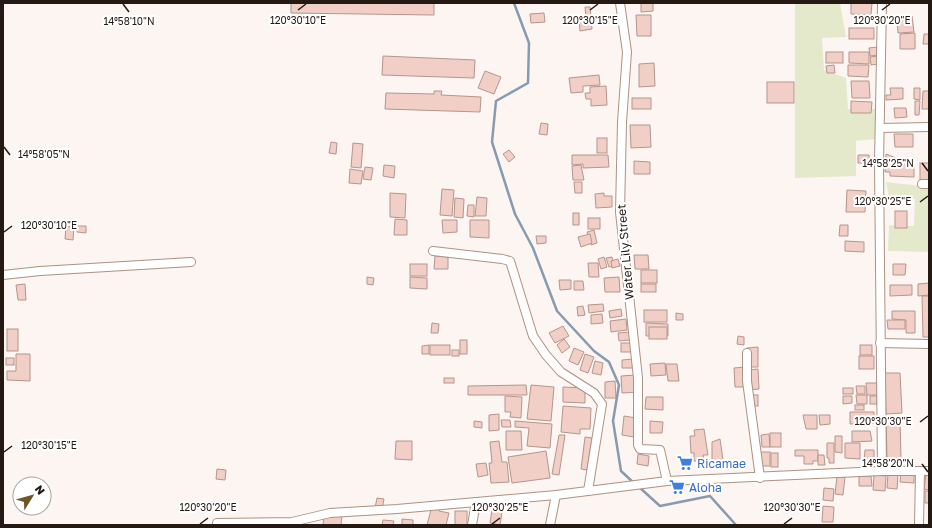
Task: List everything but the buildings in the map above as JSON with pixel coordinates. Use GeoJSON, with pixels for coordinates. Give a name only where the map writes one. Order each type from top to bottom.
{"type":"FeatureCollection","features":[{"type":"Feature","properties":{"kind":"street","name":"Water Lily Street"},"geometry":{"type":"LineString","coordinates":[[620,3],[627,52],[622,122],[620,212],[638,378],[638,445],[640,449],[660,450],[667,482]]}},
{"type":"Feature","properties":{"kind":"street"},"geometry":{"type":"LineString","coordinates":[[882,3],[880,128],[880,343],[882,471]]}},
{"type":"Feature","properties":{"kind":"street"},"geometry":{"type":"LineString","coordinates":[[880,128],[929,127]]}},
{"type":"Feature","properties":{"kind":"street"},"geometry":{"type":"LineString","coordinates":[[433,251],[510,261],[514,269],[525,316],[533,336],[546,355],[561,372],[594,393],[602,404],[588,491]]}},
{"type":"Feature","properties":{"kind":"street"},"geometry":{"type":"LineString","coordinates":[[3,275],[191,262]]}},
{"type":"Feature","properties":{"kind":"street"},"geometry":{"type":"LineString","coordinates":[[880,343],[929,344]]}},
{"type":"Feature","properties":{"kind":"street"},"geometry":{"type":"LineString","coordinates":[[747,353],[746,381],[760,478]]}},
{"type":"Feature","properties":{"kind":"street"},"geometry":{"type":"LineString","coordinates":[[217,525],[217,523],[292,522],[330,513],[556,495],[638,484],[882,471],[929,472]]}},
{"type":"Feature","properties":{"kind":"street"},"geometry":{"type":"LineString","coordinates":[[919,525],[920,471]]}},
{"type":"Feature","properties":{"kind":"street"},"geometry":{"type":"LineString","coordinates":[[550,525],[556,495]]}},
{"type":"Feature","properties":{"kind":"street"},"geometry":{"type":"LineString","coordinates":[[472,525],[476,502]]}},
{"type":"Feature","properties":{"kind":"green space"},"geometry":{"type":"Polygon","coordinates":[[[795,3],[840,3],[846,37],[822,38],[824,70],[846,78],[848,109],[876,109],[875,139],[856,141],[856,176],[795,178],[795,3]]]}},
{"type":"Feature","properties":{"kind":"green space"},"geometry":{"type":"Polygon","coordinates":[[[886,182],[929,187],[929,252],[888,251],[889,225],[914,226],[915,199],[889,198],[886,182]]]}},
{"type":"Feature","properties":{"kind":"waterway"},"geometry":{"type":"LineString","coordinates":[[514,3],[529,43],[528,83],[496,101],[492,142],[515,214],[533,248],[557,311],[594,351],[609,362],[619,385],[613,421],[621,471],[635,484]]}},
{"type":"Feature","properties":{"kind":"waterway"},"geometry":{"type":"LineString","coordinates":[[639,487],[660,506],[710,496],[736,525]]}},
{"type":"Feature","properties":{"kind":"place","name":"Ricamae"},"geometry":{"type":"Point","coordinates":[685,463]}},
{"type":"Feature","properties":{"kind":"place","name":"Aloha"},"geometry":{"type":"Point","coordinates":[677,487]}}]}
